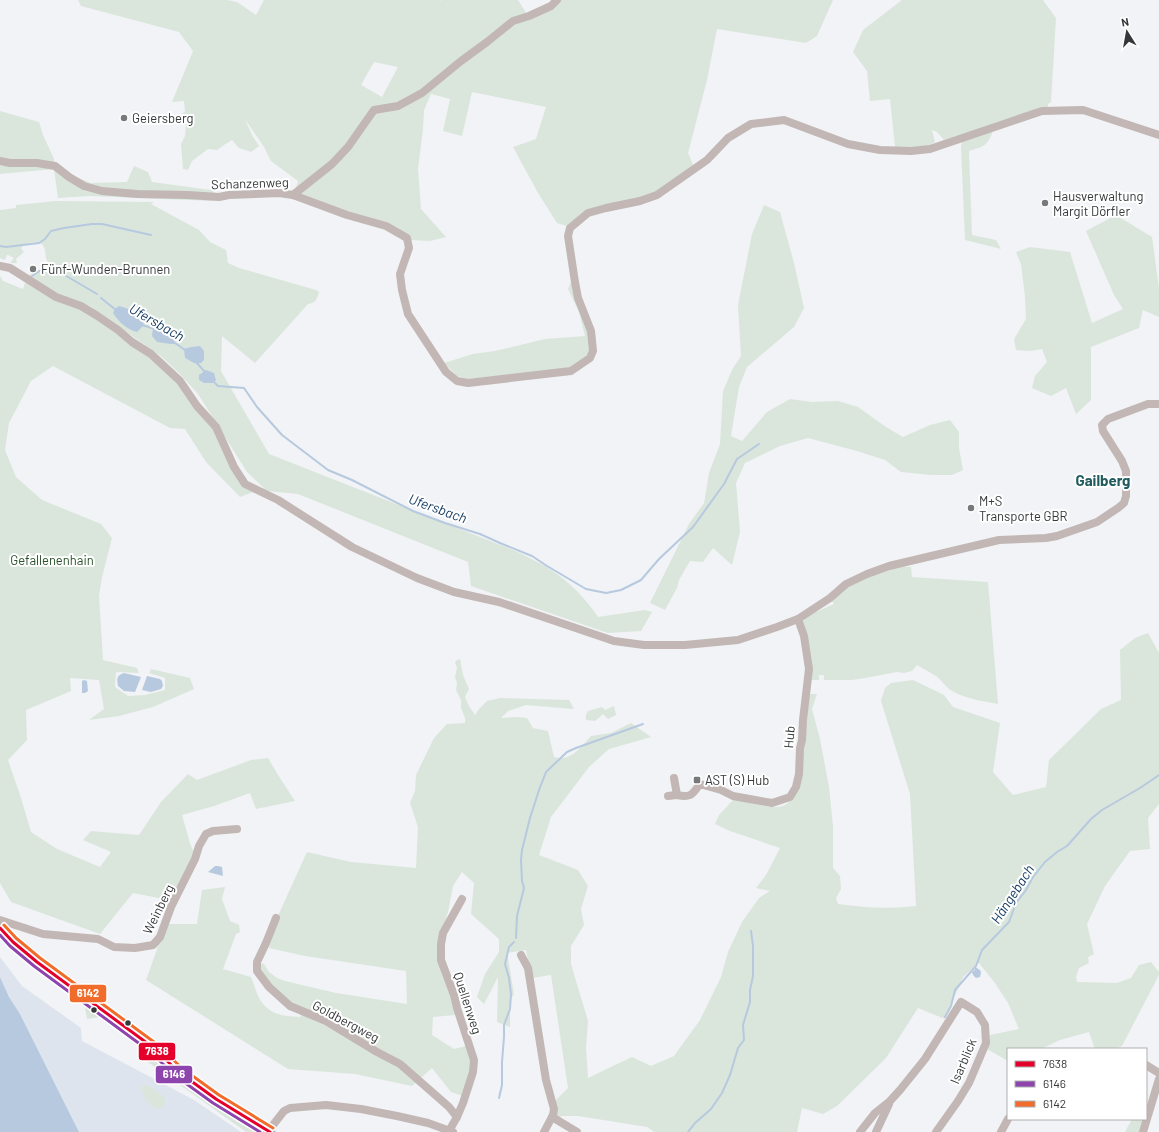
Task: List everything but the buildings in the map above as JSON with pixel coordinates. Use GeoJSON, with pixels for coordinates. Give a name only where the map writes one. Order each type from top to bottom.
{"type":"FeatureCollection","features":[{"type":"Feature","properties":{"kind":"main road"},"geometry":{"type":"LineString","coordinates":[[0,928],[13,942],[37,962],[151,1046],[180,1073],[215,1098],[270,1132]]}},
{"type":"Feature","properties":{"kind":"street","name":"Schanzenweg"},"geometry":{"type":"LineString","coordinates":[[0,161],[10,163],[37,163],[55,166],[84,186],[102,191],[137,194],[219,197],[229,194],[279,193],[294,195],[332,164],[348,147],[374,110],[398,106],[424,92],[461,60],[487,42],[513,21],[529,16],[551,6],[557,0]]}},
{"type":"Feature","properties":{"kind":"street"},"geometry":{"type":"LineString","coordinates":[[294,195],[347,215],[386,226],[407,238],[409,248],[400,274],[408,314],[446,372],[458,381],[468,383],[571,371],[590,358],[593,351],[591,331],[578,298],[568,236],[570,228],[588,213],[640,201],[657,195],[707,160],[728,138],[751,124],[784,120],[848,144],[880,150],[911,151],[930,149],[1042,111],[1083,110],[1159,135]]}},
{"type":"Feature","properties":{"kind":"street"},"geometry":{"type":"LineString","coordinates":[[0,266],[10,268],[56,297],[81,306],[151,354],[180,381],[197,406],[216,427],[234,467],[245,484],[278,500],[352,547],[417,578],[454,592],[499,602],[521,609],[614,642],[644,645],[685,645],[738,640],[798,619],[830,598],[846,584],[889,566],[999,540],[1046,538],[1057,536],[1097,522],[1124,503],[1126,496],[1126,471],[1122,461],[1102,428],[1102,425],[1108,419],[1148,404],[1159,404]]}},
{"type":"Feature","properties":{"kind":"street","name":"Hub"},"geometry":{"type":"LineString","coordinates":[[677,795],[682,796],[692,794],[700,784],[721,790],[733,796],[772,803],[790,797],[796,787],[799,774],[809,669],[804,636],[798,619]]}},
{"type":"Feature","properties":{"kind":"street"},"geometry":{"type":"LineString","coordinates":[[668,796],[677,795],[674,778]]}},
{"type":"Feature","properties":{"kind":"street","name":"Weinberg"},"geometry":{"type":"LineString","coordinates":[[0,920],[43,934],[98,939],[114,947],[135,948],[153,945],[160,937],[171,907],[206,834],[213,831],[237,829]]}},
{"type":"Feature","properties":{"kind":"street","name":"Quellenweg"},"geometry":{"type":"LineString","coordinates":[[457,1117],[473,1072],[474,1060],[454,995],[441,960],[441,944],[443,933],[462,899]]}},
{"type":"Feature","properties":{"kind":"street","name":"Goldbergweg"},"geometry":{"type":"LineString","coordinates":[[276,918],[258,962],[257,971],[269,987],[290,1006],[326,1021],[400,1064],[449,1107],[457,1117]]}},
{"type":"Feature","properties":{"kind":"street"},"geometry":{"type":"LineString","coordinates":[[520,956],[528,968],[546,1080],[554,1108],[552,1117],[544,1132]]}},
{"type":"Feature","properties":{"kind":"street","name":"Isarblick"},"geometry":{"type":"LineString","coordinates":[[890,1101],[925,1059],[961,1002],[977,1012],[985,1025],[986,1043],[969,1083],[936,1132]]}},
{"type":"Feature","properties":{"kind":"street"},"geometry":{"type":"LineString","coordinates":[[1147,1066],[1159,1073]]}},
{"type":"Feature","properties":{"kind":"street"},"geometry":{"type":"LineString","coordinates":[[1147,1119],[1159,1079]]}},
{"type":"Feature","properties":{"kind":"street"},"geometry":{"type":"LineString","coordinates":[[860,1132],[875,1113],[890,1101]]}},
{"type":"Feature","properties":{"kind":"street"},"geometry":{"type":"LineString","coordinates":[[876,1132],[890,1101]]}},
{"type":"Feature","properties":{"kind":"street"},"geometry":{"type":"LineString","coordinates":[[270,1132],[273,1125],[284,1111],[290,1108],[326,1105],[361,1109],[397,1116],[428,1123],[452,1131],[457,1117]]}},
{"type":"Feature","properties":{"kind":"street"},"geometry":{"type":"LineString","coordinates":[[552,1117],[577,1132]]}},
{"type":"Feature","properties":{"kind":"street"},"geometry":{"type":"LineString","coordinates":[[1001,1132],[1007,1120]]}},
{"type":"Feature","properties":{"kind":"street"},"geometry":{"type":"LineString","coordinates":[[1143,1132],[1147,1120]]}},
{"type":"Feature","properties":{"kind":"shaded area"},"geometry":{"type":"Polygon","coordinates":[[[0,957],[22,986],[81,1028],[82,1041],[194,1100],[241,1132],[79,1132],[20,1014],[9,997],[0,977],[0,957]]]}},
{"type":"Feature","properties":{"kind":"green space"},"geometry":{"type":"Polygon","coordinates":[[[78,0],[227,0],[237,2],[256,15],[264,0],[518,0],[527,14],[559,0],[833,0],[817,36],[806,43],[717,29],[707,80],[688,153],[695,169],[657,195],[606,208],[570,227],[557,223],[538,193],[513,147],[536,139],[546,107],[472,92],[462,136],[443,131],[450,99],[431,94],[424,110],[418,169],[421,209],[446,237],[430,241],[410,240],[386,226],[294,195],[298,181],[271,161],[264,147],[245,119],[259,146],[251,152],[239,148],[232,140],[217,150],[208,149],[192,161],[188,170],[183,169],[181,144],[185,136],[186,125],[181,114],[185,112],[184,101],[172,102],[193,51],[179,32],[81,6],[78,0]],[[374,62],[361,85],[382,97],[398,67],[374,62]]]}},
{"type":"Feature","properties":{"kind":"green space"},"geometry":{"type":"Polygon","coordinates":[[[902,0],[1043,0],[1056,18],[1051,102],[1048,104],[1048,107],[944,140],[937,132],[932,130],[935,142],[931,145],[916,148],[895,147],[890,99],[870,101],[867,71],[853,52],[863,30],[902,0]]]}},
{"type":"Feature","properties":{"kind":"green space"},"geometry":{"type":"Polygon","coordinates":[[[0,111],[39,122],[54,159],[54,168],[91,183],[127,182],[134,166],[148,172],[152,182],[211,190],[219,197],[214,201],[90,196],[58,198],[54,169],[0,174],[0,111]]]}},
{"type":"Feature","properties":{"kind":"green space"},"geometry":{"type":"Polygon","coordinates":[[[993,131],[985,145],[969,151],[972,235],[996,240],[1001,249],[965,240],[962,141],[993,131]]]}},
{"type":"Feature","properties":{"kind":"green space"},"geometry":{"type":"Polygon","coordinates":[[[56,201],[154,202],[151,204],[199,230],[210,242],[226,250],[228,263],[239,268],[319,292],[316,300],[313,303],[308,304],[255,363],[222,336],[221,371],[269,454],[518,552],[543,565],[565,580],[583,597],[598,617],[645,610],[652,612],[641,631],[608,633],[471,586],[468,562],[298,494],[267,491],[247,472],[198,394],[162,357],[90,306],[57,294],[29,276],[33,272],[49,268],[45,249],[42,244],[31,243],[23,246],[21,248],[24,252],[16,259],[17,263],[10,263],[14,258],[8,255],[5,260],[0,258],[0,210],[16,208],[16,205],[56,201]]]}},
{"type":"Feature","properties":{"kind":"green space"},"geometry":{"type":"Polygon","coordinates":[[[764,205],[780,212],[794,263],[804,308],[794,327],[747,367],[739,387],[731,436],[742,441],[767,412],[790,399],[812,402],[838,401],[858,407],[903,437],[930,425],[950,420],[959,432],[959,448],[963,470],[952,475],[931,475],[901,472],[885,460],[808,438],[780,446],[745,463],[736,483],[740,532],[732,565],[713,548],[703,562],[690,561],[665,610],[650,603],[689,524],[704,503],[709,473],[720,444],[723,391],[733,368],[741,356],[738,305],[752,234],[764,205]]]}},
{"type":"Feature","properties":{"kind":"green space"},"geometry":{"type":"Polygon","coordinates":[[[1116,215],[1152,237],[1159,288],[1159,317],[1143,310],[1139,328],[1091,347],[1091,400],[1076,414],[1066,388],[1051,396],[1032,388],[1035,376],[1047,362],[1042,349],[1030,351],[1016,350],[1014,339],[1026,319],[1021,264],[1016,252],[1030,247],[1070,252],[1092,323],[1123,309],[1114,295],[1086,231],[1116,215]]]}},
{"type":"Feature","properties":{"kind":"green space","name":"Gefallenenhain"},"geometry":{"type":"Polygon","coordinates":[[[0,276],[3,281],[23,289],[26,280],[89,313],[142,351],[173,376],[210,424],[253,492],[240,497],[206,462],[185,429],[170,428],[53,366],[31,381],[9,423],[5,450],[16,477],[42,500],[101,524],[112,538],[102,577],[99,596],[103,660],[137,668],[139,673],[116,672],[115,687],[128,696],[145,695],[165,690],[165,678],[149,673],[151,669],[190,678],[194,689],[153,707],[119,716],[89,720],[104,709],[99,680],[70,678],[71,691],[26,710],[27,740],[8,760],[31,832],[57,849],[100,867],[111,852],[83,840],[91,831],[139,835],[161,802],[188,774],[197,780],[251,760],[268,758],[295,801],[256,809],[250,793],[214,806],[182,815],[196,858],[174,901],[133,893],[100,934],[11,902],[0,883],[0,276]]]}},
{"type":"Feature","properties":{"kind":"green space"},"geometry":{"type":"Polygon","coordinates":[[[571,282],[573,283],[572,290],[576,296],[589,331],[591,348],[589,356],[572,367],[467,379],[457,376],[444,363],[473,354],[495,351],[545,339],[585,336],[579,312],[568,289],[571,282]]]}},
{"type":"Feature","properties":{"kind":"green space"},"geometry":{"type":"Polygon","coordinates":[[[889,566],[911,567],[912,577],[988,582],[998,704],[957,694],[945,686],[936,676],[917,665],[912,671],[904,673],[897,672],[852,680],[824,680],[824,675],[819,675],[819,680],[812,680],[802,622],[807,616],[834,604],[830,598],[846,584],[889,566]]]}},
{"type":"Feature","properties":{"kind":"green space"},"geometry":{"type":"Polygon","coordinates":[[[1148,633],[1159,653],[1159,804],[1148,818],[1150,849],[1130,851],[1105,886],[1087,924],[1094,954],[1088,957],[1089,963],[1079,968],[1076,977],[1077,982],[1117,983],[1131,978],[1139,965],[1151,962],[1159,972],[1159,975],[1122,1046],[1117,1048],[1095,1048],[1089,1032],[1060,1040],[1043,1048],[1007,1048],[1007,1060],[987,1049],[990,1035],[1019,1029],[1008,1003],[995,983],[979,963],[963,977],[945,1019],[918,1008],[886,1058],[837,1106],[823,1114],[802,1108],[797,1132],[654,1132],[647,1127],[578,1116],[561,1116],[559,1120],[556,1118],[556,1100],[568,1088],[551,975],[532,978],[526,950],[507,953],[514,994],[510,1001],[510,1027],[497,1022],[498,977],[484,1004],[477,997],[485,974],[499,952],[499,939],[471,914],[474,883],[462,872],[453,886],[448,912],[439,942],[455,1015],[433,1017],[432,1035],[454,1049],[466,1046],[471,1055],[470,1072],[463,1096],[451,1092],[432,1068],[412,1086],[355,1074],[288,1069],[146,980],[166,924],[197,924],[202,890],[225,887],[222,899],[230,921],[239,925],[240,932],[236,934],[223,969],[251,977],[259,998],[263,1004],[276,1014],[300,1017],[303,1011],[291,1005],[257,971],[258,963],[264,964],[269,972],[277,978],[285,981],[336,993],[407,1004],[406,971],[305,956],[269,948],[277,918],[307,852],[351,862],[416,868],[418,827],[410,803],[415,791],[416,775],[434,738],[447,724],[465,723],[465,718],[461,708],[461,700],[456,690],[457,683],[455,677],[457,668],[455,662],[460,659],[463,675],[469,689],[465,697],[475,715],[487,701],[500,698],[569,700],[574,709],[526,705],[508,711],[501,718],[527,718],[533,728],[548,731],[554,757],[560,758],[571,755],[591,736],[611,733],[631,723],[651,737],[609,749],[589,767],[551,817],[539,855],[578,870],[588,886],[581,909],[584,925],[571,946],[571,964],[588,1021],[586,1048],[588,1078],[632,1057],[651,1066],[674,1056],[700,1020],[721,977],[728,952],[742,922],[759,898],[770,891],[756,888],[766,875],[780,848],[730,831],[715,824],[719,815],[734,799],[759,805],[778,807],[788,803],[799,790],[808,694],[817,694],[812,709],[820,739],[829,787],[833,826],[833,868],[840,876],[841,889],[836,898],[838,904],[877,908],[916,906],[910,794],[881,701],[885,688],[891,683],[913,680],[944,695],[953,707],[1000,723],[993,772],[1013,795],[1046,787],[1049,760],[1101,709],[1121,700],[1120,650],[1135,638],[1148,633]]]}},
{"type":"Feature","properties":{"kind":"green space"},"geometry":{"type":"Polygon","coordinates":[[[614,706],[616,715],[608,719],[603,714],[595,721],[586,720],[588,711],[602,707],[605,710],[614,706]]]}},
{"type":"Feature","properties":{"kind":"green space"},"geometry":{"type":"Polygon","coordinates":[[[85,1007],[100,1017],[87,1019],[85,1007]]]}},
{"type":"Feature","properties":{"kind":"green space"},"geometry":{"type":"Polygon","coordinates":[[[141,1057],[153,1057],[257,1132],[246,1132],[141,1057]]]}},
{"type":"Feature","properties":{"kind":"green space"},"geometry":{"type":"Polygon","coordinates":[[[144,1085],[154,1089],[166,1100],[164,1106],[159,1109],[155,1108],[149,1103],[142,1091],[141,1087],[144,1085]]]}},
{"type":"Feature","properties":{"kind":"green space"},"geometry":{"type":"Polygon","coordinates":[[[1131,1120],[1143,1120],[1139,1132],[1125,1132],[1131,1120]]]}},
{"type":"Feature","properties":{"kind":"water"},"geometry":{"type":"Polygon","coordinates":[[[119,306],[131,310],[140,317],[144,325],[137,332],[123,325],[113,313],[119,306]]]}},
{"type":"Feature","properties":{"kind":"water"},"geometry":{"type":"Polygon","coordinates":[[[160,325],[169,328],[177,335],[174,344],[157,342],[152,336],[153,328],[160,325]]]}},
{"type":"Feature","properties":{"kind":"water"},"geometry":{"type":"Polygon","coordinates":[[[200,346],[204,351],[204,360],[201,363],[194,363],[185,358],[184,349],[200,346]]]}},
{"type":"Feature","properties":{"kind":"water"},"geometry":{"type":"Polygon","coordinates":[[[206,370],[214,373],[216,380],[213,383],[204,383],[199,380],[199,375],[206,370]]]}},
{"type":"Feature","properties":{"kind":"water"},"geometry":{"type":"Polygon","coordinates":[[[124,673],[141,677],[135,692],[124,691],[118,686],[118,678],[124,673]]]}},
{"type":"Feature","properties":{"kind":"water"},"geometry":{"type":"Polygon","coordinates":[[[147,676],[160,679],[163,686],[161,689],[151,692],[142,690],[147,676]]]}},
{"type":"Feature","properties":{"kind":"water"},"geometry":{"type":"Polygon","coordinates":[[[82,681],[87,681],[88,691],[82,693],[82,681]]]}},
{"type":"Feature","properties":{"kind":"water"},"geometry":{"type":"Polygon","coordinates":[[[215,866],[222,867],[223,876],[208,872],[215,866]]]}},
{"type":"Feature","properties":{"kind":"water"},"geometry":{"type":"Polygon","coordinates":[[[975,967],[980,970],[980,977],[976,978],[973,975],[972,972],[975,970],[975,967]]]}},
{"type":"Feature","properties":{"kind":"water"},"geometry":{"type":"Polygon","coordinates":[[[0,977],[9,997],[20,1014],[79,1132],[0,1132],[0,977]]]}},
{"type":"Feature","properties":{"kind":"waterway"},"geometry":{"type":"LineString","coordinates":[[0,246],[6,247],[39,243],[45,239],[51,231],[92,224],[102,224],[151,235]]}},
{"type":"Feature","properties":{"kind":"waterway","name":"Ufersbach"},"geometry":{"type":"LineString","coordinates":[[32,276],[44,268],[56,270],[97,294]]}},
{"type":"Feature","properties":{"kind":"waterway","name":"Ufersbach"},"geometry":{"type":"LineString","coordinates":[[101,298],[116,310]]}},
{"type":"Feature","properties":{"kind":"waterway","name":"Ufersbach"},"geometry":{"type":"LineString","coordinates":[[142,325],[155,329]]}},
{"type":"Feature","properties":{"kind":"waterway","name":"Ufersbach"},"geometry":{"type":"LineString","coordinates":[[172,341],[185,350]]}},
{"type":"Feature","properties":{"kind":"waterway","name":"Ufersbach"},"geometry":{"type":"LineString","coordinates":[[196,362],[205,372]]}},
{"type":"Feature","properties":{"kind":"waterway","name":"Ufersbach"},"geometry":{"type":"LineString","coordinates":[[213,381],[218,386],[244,388],[257,407],[282,435],[328,470],[352,480],[413,511],[480,534],[532,556],[586,589],[606,593],[621,590],[641,580],[659,559],[693,527],[724,484],[737,459],[759,444]]}},
{"type":"Feature","properties":{"kind":"waterway"},"geometry":{"type":"LineString","coordinates":[[516,938],[517,916],[524,888],[522,881],[522,850],[530,818],[546,772],[567,752],[643,724]]}},
{"type":"Feature","properties":{"kind":"waterway","name":"Hängebach"},"geometry":{"type":"LineString","coordinates":[[945,1017],[951,1006],[955,990],[976,966],[982,950],[1009,922],[1016,903],[1045,862],[1067,846],[1091,819],[1102,810],[1159,775]]}},
{"type":"Feature","properties":{"kind":"waterway"},"geometry":{"type":"LineString","coordinates":[[688,1132],[695,1123],[711,1109],[722,1093],[730,1075],[738,1048],[744,1040],[743,1025],[750,1002],[750,990],[753,976],[753,946],[751,931]]}},
{"type":"Feature","properties":{"kind":"waterway"},"geometry":{"type":"LineString","coordinates":[[499,1098],[502,1085],[504,1025],[510,1009],[511,994],[505,964],[509,947],[514,942]]}},
{"type":"Feature","properties":{"kind":"transit line","name":"6142"},"geometry":{"type":"LineString","coordinates":[[4,925],[16,938],[40,958],[154,1042],[183,1069],[219,1095],[273,1128]]}},
{"type":"Feature","properties":{"kind":"transit line","name":"7638"},"geometry":{"type":"LineString","coordinates":[[0,928],[13,942],[37,962],[151,1046],[180,1073],[216,1099],[270,1132]]}},
{"type":"Feature","properties":{"kind":"transit line","name":"6146"},"geometry":{"type":"LineString","coordinates":[[0,935],[10,946],[34,966],[148,1050],[177,1077],[213,1103],[260,1132]]}},
{"type":"Feature","properties":{"kind":"place","name":"Geiersberg"},"geometry":{"type":"Point","coordinates":[124,118]}},
{"type":"Feature","properties":{"kind":"place","name":"Hausverwaltung Margit Dörfler"},"geometry":{"type":"Point","coordinates":[1045,203]}},
{"type":"Feature","properties":{"kind":"place","name":"Fünf-Wunden-Brunnen"},"geometry":{"type":"Point","coordinates":[33,269]}},
{"type":"Feature","properties":{"kind":"place","name":"M+S Transporte GBR"},"geometry":{"type":"Point","coordinates":[971,508]}},
{"type":"Feature","properties":{"kind":"place","name":"AST (S) Hub"},"geometry":{"type":"Point","coordinates":[697,780]}},
{"type":"Feature","properties":{"kind":"district","name":"Gailberg"},"geometry":{"type":"Point","coordinates":[1103,480]}}]}
